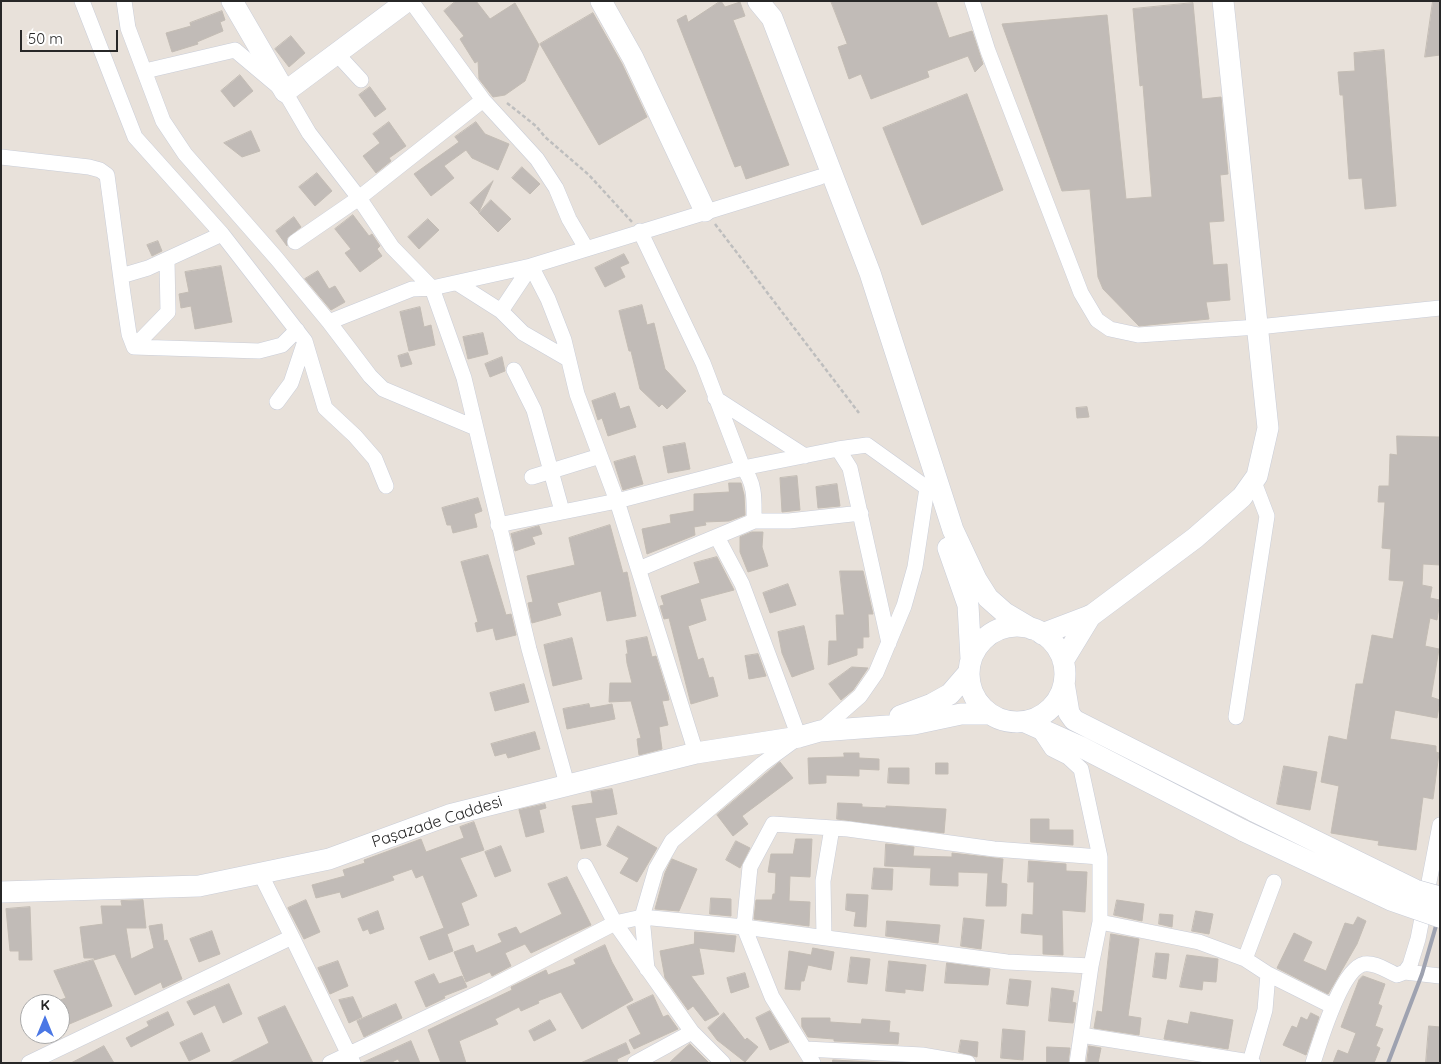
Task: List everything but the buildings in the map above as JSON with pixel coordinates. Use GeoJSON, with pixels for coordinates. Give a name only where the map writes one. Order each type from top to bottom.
{"type":"FeatureCollection","features":[{"type":"Feature","properties":{"kind":"street"},"geometry":{"type":"LineString","coordinates":[[82,1],[135,137],[222,234],[301,336],[325,408],[355,436],[375,460],[386,486]]}},
{"type":"Feature","properties":{"kind":"street"},"geometry":{"type":"LineString","coordinates":[[124,1],[128,28],[163,121],[185,154],[329,322],[370,376],[383,389],[476,428]]}},
{"type":"Feature","properties":{"kind":"street"},"geometry":{"type":"LineString","coordinates":[[232,1],[309,133],[359,198],[392,247],[432,288],[464,378],[529,649],[567,784]]}},
{"type":"Feature","properties":{"kind":"street"},"geometry":{"type":"LineString","coordinates":[[285,92],[409,1],[483,100],[537,159],[556,188],[569,219],[586,248]]}},
{"type":"Feature","properties":{"kind":"street"},"geometry":{"type":"LineString","coordinates":[[601,1],[633,58],[705,211]]}},
{"type":"Feature","properties":{"kind":"street"},"geometry":{"type":"LineString","coordinates":[[972,1],[988,51],[1081,293],[1097,320],[1110,329],[1138,335],[1258,327],[1440,308]]}},
{"type":"Feature","properties":{"kind":"street"},"geometry":{"type":"LineString","coordinates":[[870,728],[932,704],[950,694],[970,666],[985,638],[995,632],[1013,627],[1037,632],[1092,615],[1195,538],[1242,497],[1254,482],[1263,458],[1268,428],[1223,1]]}},
{"type":"Feature","properties":{"kind":"street"},"geometry":{"type":"LineString","coordinates":[[758,2],[759,22],[879,333],[927,488],[968,605],[970,666],[974,696],[990,714],[1002,720],[1032,724],[1081,747],[1244,831],[1392,900],[1440,917]]}},
{"type":"Feature","properties":{"kind":"street"},"geometry":{"type":"LineString","coordinates":[[758,2],[772,18],[867,264],[952,530],[976,579],[988,598],[1005,613],[1051,641],[1063,661],[1064,684],[1069,713],[1074,720],[1414,890],[1440,897]]}},
{"type":"Feature","properties":{"kind":"street"},"geometry":{"type":"LineString","coordinates":[[145,71],[235,50],[285,92]]}},
{"type":"Feature","properties":{"kind":"street"},"geometry":{"type":"LineString","coordinates":[[337,54],[361,80]]}},
{"type":"Feature","properties":{"kind":"street"},"geometry":{"type":"LineString","coordinates":[[295,242],[359,198],[483,100]]}},
{"type":"Feature","properties":{"kind":"street"},"geometry":{"type":"LineString","coordinates":[[1,157],[89,166],[107,175],[129,334],[134,348]]}},
{"type":"Feature","properties":{"kind":"street"},"geometry":{"type":"LineString","coordinates":[[329,322],[412,289],[432,288],[531,266],[640,230],[820,177]]}},
{"type":"Feature","properties":{"kind":"street"},"geometry":{"type":"LineString","coordinates":[[640,230],[702,363],[743,468],[749,476],[754,495],[754,521]]}},
{"type":"Feature","properties":{"kind":"street"},"geometry":{"type":"LineString","coordinates":[[120,276],[148,268],[222,234]]}},
{"type":"Feature","properties":{"kind":"street"},"geometry":{"type":"LineString","coordinates":[[134,348],[168,312],[167,260]]}},
{"type":"Feature","properties":{"kind":"street"},"geometry":{"type":"LineString","coordinates":[[501,312],[531,266]]}},
{"type":"Feature","properties":{"kind":"street"},"geometry":{"type":"LineString","coordinates":[[531,266],[564,340],[577,394],[617,501],[696,753]]}},
{"type":"Feature","properties":{"kind":"street"},"geometry":{"type":"LineString","coordinates":[[457,283],[501,312],[523,333],[568,359]]}},
{"type":"Feature","properties":{"kind":"street"},"geometry":{"type":"LineString","coordinates":[[134,348],[259,351],[282,345],[301,336]]}},
{"type":"Feature","properties":{"kind":"street"},"geometry":{"type":"LineString","coordinates":[[276,402],[291,383],[301,336]]}},
{"type":"Feature","properties":{"kind":"street"},"geometry":{"type":"LineString","coordinates":[[514,370],[534,410],[562,511]]}},
{"type":"Feature","properties":{"kind":"street"},"geometry":{"type":"LineString","coordinates":[[715,398],[805,456]]}},
{"type":"Feature","properties":{"kind":"street"},"geometry":{"type":"LineString","coordinates":[[498,525],[617,501],[743,468],[867,445],[927,488]]}},
{"type":"Feature","properties":{"kind":"street"},"geometry":{"type":"LineString","coordinates":[[838,449],[850,468],[889,643]]}},
{"type":"Feature","properties":{"kind":"street"},"geometry":{"type":"LineString","coordinates":[[532,477],[600,456]]}},
{"type":"Feature","properties":{"kind":"street"},"geometry":{"type":"LineString","coordinates":[[1236,717],[1267,516],[1254,482]]}},
{"type":"Feature","properties":{"kind":"street"},"geometry":{"type":"LineString","coordinates":[[820,731],[860,696],[876,673],[904,606],[915,567],[927,488]]}},
{"type":"Feature","properties":{"kind":"street"},"geometry":{"type":"LineString","coordinates":[[639,569],[754,521],[789,521],[861,513]]}},
{"type":"Feature","properties":{"kind":"street"},"geometry":{"type":"LineString","coordinates":[[647,969],[642,917],[656,869],[672,841],[755,770],[799,737],[742,584],[717,537]]}},
{"type":"Feature","properties":{"kind":"street"},"geometry":{"type":"LineString","coordinates":[[1063,661],[1092,615]]}},
{"type":"Feature","properties":{"kind":"street"},"geometry":{"type":"LineString","coordinates":[[1032,724],[1054,704],[1064,684]]}},
{"type":"Feature","properties":{"kind":"street","name":"Paşazade Caddesi"},"geometry":{"type":"LineString","coordinates":[[1,892],[199,886],[329,859],[449,815],[696,753],[799,737],[820,731],[914,724],[961,714],[990,714]]}},
{"type":"Feature","properties":{"kind":"street"},"geometry":{"type":"LineString","coordinates":[[1032,724],[1052,749],[1068,757],[1081,769],[1100,857],[1100,922],[1091,966],[1077,1063]]}},
{"type":"Feature","properties":{"kind":"street"},"geometry":{"type":"LineString","coordinates":[[968,1063],[922,1056],[810,1056],[772,997],[744,927],[750,867],[773,824],[832,828],[994,849],[1100,857]]}},
{"type":"Feature","properties":{"kind":"street"},"geometry":{"type":"LineString","coordinates":[[1405,972],[1410,965],[1418,939],[1440,825]]}},
{"type":"Feature","properties":{"kind":"street"},"geometry":{"type":"LineString","coordinates":[[824,937],[823,881],[832,828]]}},
{"type":"Feature","properties":{"kind":"street"},"geometry":{"type":"LineString","coordinates":[[585,866],[615,923],[647,969],[692,1032],[723,1063]]}},
{"type":"Feature","properties":{"kind":"street"},"geometry":{"type":"LineString","coordinates":[[261,874],[351,1058]]}},
{"type":"Feature","properties":{"kind":"street"},"geometry":{"type":"LineString","coordinates":[[1245,959],[1274,882]]}},
{"type":"Feature","properties":{"kind":"street"},"geometry":{"type":"LineString","coordinates":[[330,1063],[351,1058],[615,923],[642,917],[744,927],[1007,962],[1091,966]]}},
{"type":"Feature","properties":{"kind":"street"},"geometry":{"type":"LineString","coordinates":[[1100,922],[1199,942],[1245,959],[1268,974],[1332,1006]]}},
{"type":"Feature","properties":{"kind":"street"},"geometry":{"type":"LineString","coordinates":[[29,1063],[292,937]]}},
{"type":"Feature","properties":{"kind":"street"},"geometry":{"type":"LineString","coordinates":[[1313,1063],[1332,1006],[1354,969],[1363,964],[1372,964],[1397,975],[1405,972],[1440,976]]}},
{"type":"Feature","properties":{"kind":"street"},"geometry":{"type":"LineString","coordinates":[[1081,1035],[1251,1062],[1265,1010],[1268,974]]}},
{"type":"Feature","properties":{"kind":"street"},"geometry":{"type":"LineString","coordinates":[[635,1063],[692,1032]]}},
{"type":"Feature","properties":{"kind":"path"},"geometry":{"type":"LineString","coordinates":[[507,103],[536,126],[544,137],[589,175],[640,230]]}},
{"type":"Feature","properties":{"kind":"path"},"geometry":{"type":"LineString","coordinates":[[705,211],[859,413]]}},
{"type":"Feature","properties":{"kind":"railway"},"geometry":{"type":"LineString","coordinates":[[1388,1063],[1422,974],[1440,912]]}}]}
